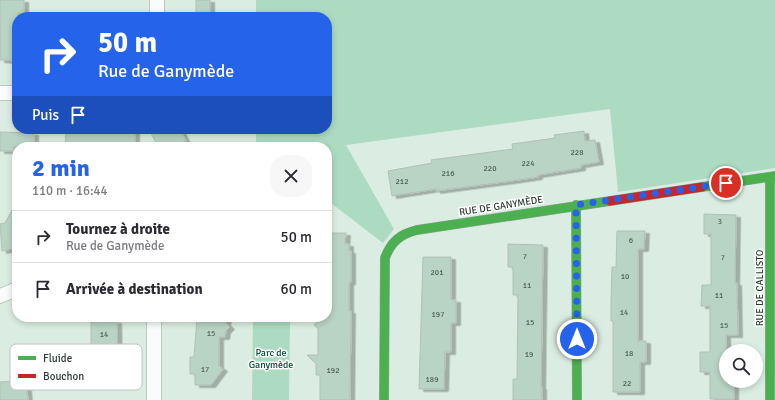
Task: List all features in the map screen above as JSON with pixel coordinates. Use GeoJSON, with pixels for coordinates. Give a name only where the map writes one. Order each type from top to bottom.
{"type":"FeatureCollection","features":[{"type":"Feature","properties":{"kind":"street"},"geometry":{"type":"LineString","coordinates":[[157,0],[157,12]]}},
{"type":"Feature","properties":{"kind":"street"},"geometry":{"type":"LineString","coordinates":[[0,93],[12,93]]}},
{"type":"Feature","properties":{"kind":"street","name":"RUE DE GANYMÈDE"},"geometry":{"type":"LineString","coordinates":[[384,400],[384,258],[393,241],[400,235],[409,231],[773,176]]}},
{"type":"Feature","properties":{"kind":"street","name":"RUE DE CALLISTO"},"geometry":{"type":"LineString","coordinates":[[770,400],[773,176]]}},
{"type":"Feature","properties":{"kind":"street"},"geometry":{"type":"LineString","coordinates":[[576,205],[577,400]]}},
{"type":"Feature","properties":{"kind":"street"},"geometry":{"type":"LineString","coordinates":[[0,296],[12,291]]}},
{"type":"Feature","properties":{"kind":"street"},"geometry":{"type":"LineString","coordinates":[[154,322],[154,400]]}},
{"type":"Feature","properties":{"kind":"green space"},"geometry":{"type":"Polygon","coordinates":[[[256,0],[775,0],[775,168],[618,192],[610,109],[346,145],[394,229],[383,243],[332,204],[332,142],[256,142],[256,134],[332,134],[332,12],[256,12],[256,0]]]}},
{"type":"Feature","properties":{"kind":"green space","name":"Parc de Ganymède"},"geometry":{"type":"Polygon","coordinates":[[[253,322],[290,322],[289,400],[252,400],[253,322]]]}},
{"type":"Feature","properties":{"kind":"building"},"geometry":{"type":"Polygon","coordinates":[[[0,0],[24,0],[24,12],[12,12],[12,61],[0,60],[0,0]]]}},
{"type":"Feature","properties":{"kind":"building"},"geometry":{"type":"Polygon","coordinates":[[[196,0],[210,0],[210,12],[196,12],[196,0]]]}},
{"type":"Feature","properties":{"kind":"building"},"geometry":{"type":"Polygon","coordinates":[[[584,131],[585,141],[595,140],[599,162],[581,165],[581,168],[538,175],[538,177],[436,191],[436,189],[392,196],[388,171],[432,163],[431,160],[513,149],[512,144],[555,138],[554,135],[584,131]]]}},
{"type":"Feature","properties":{"kind":"building"},"geometry":{"type":"Polygon","coordinates":[[[0,132],[12,132],[12,134],[34,134],[34,142],[12,142],[12,151],[0,151],[0,132]]]}},
{"type":"Feature","properties":{"kind":"building"},"geometry":{"type":"Polygon","coordinates":[[[66,134],[135,134],[135,142],[65,142],[66,134]]]}},
{"type":"Feature","properties":{"kind":"building"},"geometry":{"type":"Polygon","coordinates":[[[152,134],[182,134],[186,141],[184,142],[156,142],[152,134]]]}},
{"type":"Feature","properties":{"kind":"building"},"geometry":{"type":"Polygon","coordinates":[[[12,210],[12,249],[2,251],[0,224],[5,223],[12,210]]]}},
{"type":"Feature","properties":{"kind":"building"},"geometry":{"type":"Polygon","coordinates":[[[704,214],[736,215],[735,283],[737,283],[738,335],[726,335],[726,344],[719,344],[719,388],[734,388],[734,399],[710,399],[710,372],[700,372],[700,352],[710,352],[710,306],[701,306],[702,285],[711,285],[711,234],[704,234],[704,214]]]}},
{"type":"Feature","properties":{"kind":"building"},"geometry":{"type":"Polygon","coordinates":[[[617,231],[645,231],[644,249],[638,249],[638,341],[646,341],[646,362],[640,362],[640,392],[613,392],[613,321],[611,321],[611,302],[612,267],[616,267],[617,231]]]}},
{"type":"Feature","properties":{"kind":"building"},"geometry":{"type":"Polygon","coordinates":[[[332,233],[346,233],[345,244],[349,244],[349,251],[351,251],[351,282],[349,283],[349,311],[351,311],[350,400],[320,400],[320,375],[316,375],[316,364],[307,355],[318,355],[318,329],[314,325],[317,322],[332,322],[332,233]]]}},
{"type":"Feature","properties":{"kind":"building"},"geometry":{"type":"Polygon","coordinates":[[[508,244],[543,245],[542,400],[513,400],[513,379],[517,379],[518,295],[513,295],[513,267],[508,267],[508,244]]]}},
{"type":"Feature","properties":{"kind":"building"},"geometry":{"type":"Polygon","coordinates":[[[423,257],[451,257],[451,300],[456,300],[456,323],[451,323],[451,352],[445,352],[444,389],[419,389],[423,257]]]}},
{"type":"Feature","properties":{"kind":"building"},"geometry":{"type":"Polygon","coordinates":[[[91,322],[117,322],[117,344],[91,344],[91,322]]]}},
{"type":"Feature","properties":{"kind":"building"},"geometry":{"type":"Polygon","coordinates":[[[197,322],[226,322],[230,327],[226,331],[225,337],[219,337],[219,366],[223,369],[211,385],[195,385],[195,374],[190,374],[190,357],[194,357],[197,322]]]}},
{"type":"Feature","properties":{"kind":"building"},"geometry":{"type":"Polygon","coordinates":[[[10,381],[10,390],[27,390],[28,400],[0,400],[0,382],[10,381]]]}},
{"type":"Feature","properties":{"kind":"traffic: fast"},"geometry":{"type":"LineString","coordinates":[[702,187],[775,176]]}},
{"type":"Feature","properties":{"kind":"traffic: fast"},"geometry":{"type":"LineString","coordinates":[[770,177],[770,400]]}},
{"type":"Feature","properties":{"kind":"traffic: fast"},"geometry":{"type":"LineString","coordinates":[[384,400],[385,258],[393,243],[401,236],[417,230],[610,201]]}},
{"type":"Feature","properties":{"kind":"traffic: fast"},"geometry":{"type":"LineString","coordinates":[[576,205],[577,400]]}},
{"type":"Feature","properties":{"kind":"traffic: jam"},"geometry":{"type":"LineString","coordinates":[[610,201],[702,187]]}},
{"type":"Feature","properties":{"kind":"route"},"geometry":{"type":"LineString","coordinates":[[577,339],[576,205],[726,183]]}}]}
